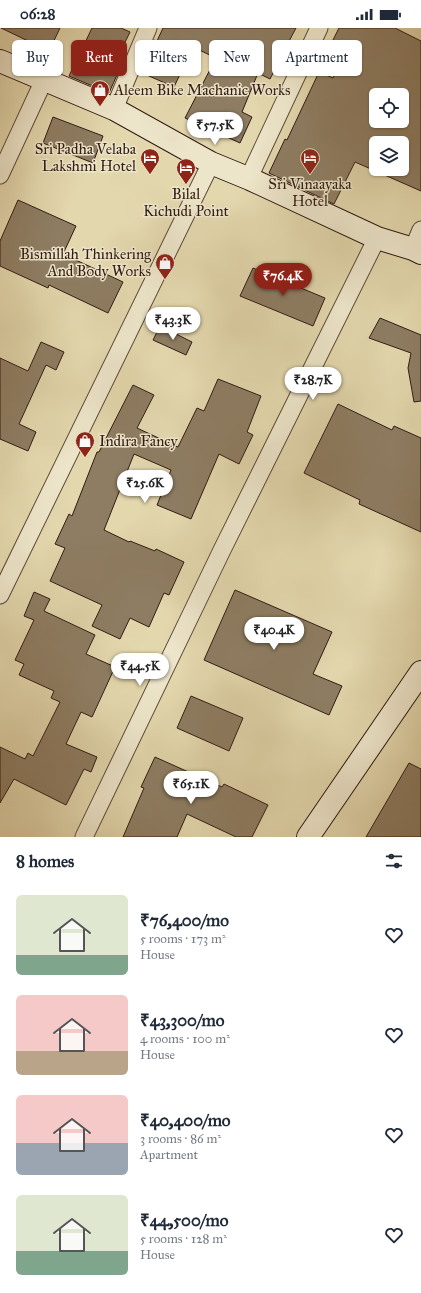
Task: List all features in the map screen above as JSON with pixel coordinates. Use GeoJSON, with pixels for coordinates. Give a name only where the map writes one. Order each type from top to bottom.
{"type":"FeatureCollection","features":[{"type":"Feature","properties":{"kind":"street"},"geometry":{"type":"LineString","coordinates":[[114,109],[148,28]]}},
{"type":"Feature","properties":{"kind":"street"},"geometry":{"type":"LineString","coordinates":[[250,179],[253,169],[319,28]]}},
{"type":"Feature","properties":{"kind":"street"},"geometry":{"type":"LineString","coordinates":[[0,61],[114,109],[211,163],[250,179],[377,238],[418,244]]}},
{"type":"Feature","properties":{"kind":"street"},"geometry":{"type":"LineString","coordinates":[[0,175],[44,80]]}},
{"type":"Feature","properties":{"kind":"street"},"geometry":{"type":"LineString","coordinates":[[0,596],[211,163]]}},
{"type":"Feature","properties":{"kind":"street"},"geometry":{"type":"LineString","coordinates":[[84,837],[222,550],[377,238]]}},
{"type":"Feature","properties":{"kind":"street"},"geometry":{"type":"LineString","coordinates":[[308,837],[421,672]]}},
{"type":"Feature","properties":{"kind":"building"},"geometry":{"type":"Polygon","coordinates":[[[1,28],[60,28],[54,40],[26,40],[1,28]]]}},
{"type":"Feature","properties":{"kind":"building"},"geometry":{"type":"Polygon","coordinates":[[[92,28],[121,28],[130,32],[126,40],[86,40],[92,28]]]}},
{"type":"Feature","properties":{"kind":"building"},"geometry":{"type":"Polygon","coordinates":[[[163,28],[296,28],[290,40],[272,40],[272,75],[270,79],[264,76],[264,40],[209,40],[209,55],[201,51],[201,40],[157,40],[163,28]]]}},
{"type":"Feature","properties":{"kind":"building"},"geometry":{"type":"Polygon","coordinates":[[[339,28],[395,28],[421,41],[421,191],[387,176],[409,176],[409,136],[369,136],[369,168],[355,162],[334,204],[269,173],[285,139],[287,140],[317,76],[328,76],[333,78],[334,76],[362,76],[362,40],[333,40],[339,28]]]}},
{"type":"Feature","properties":{"kind":"building"},"geometry":{"type":"Polygon","coordinates":[[[71,72],[71,76],[116,76],[109,93],[69,76],[71,72]]]}},
{"type":"Feature","properties":{"kind":"building"},"geometry":{"type":"Polygon","coordinates":[[[209,72],[209,76],[257,76],[242,112],[252,117],[240,143],[185,118],[209,72]]]}},
{"type":"Feature","properties":{"kind":"building"},"geometry":{"type":"Polygon","coordinates":[[[149,76],[179,76],[174,87],[149,76]]]}},
{"type":"Feature","properties":{"kind":"building"},"geometry":{"type":"Polygon","coordinates":[[[53,117],[103,136],[93,163],[43,143],[53,117]]]}},
{"type":"Feature","properties":{"kind":"building"},"geometry":{"type":"Polygon","coordinates":[[[18,200],[76,226],[63,254],[123,282],[108,313],[49,285],[48,288],[0,266],[0,241],[18,200]]]}},
{"type":"Feature","properties":{"kind":"building"},"geometry":{"type":"Polygon","coordinates":[[[253,268],[325,298],[313,326],[240,296],[253,268]]]}},
{"type":"Feature","properties":{"kind":"building"},"geometry":{"type":"Polygon","coordinates":[[[380,318],[421,335],[421,401],[414,402],[408,368],[411,353],[369,338],[380,318]]]}},
{"type":"Feature","properties":{"kind":"building"},"geometry":{"type":"Polygon","coordinates":[[[160,326],[192,342],[186,355],[153,340],[160,326]]]}},
{"type":"Feature","properties":{"kind":"building"},"geometry":{"type":"Polygon","coordinates":[[[41,342],[64,352],[56,370],[46,365],[19,424],[36,432],[28,451],[0,439],[0,358],[28,371],[41,342]]]}},
{"type":"Feature","properties":{"kind":"building"},"geometry":{"type":"Polygon","coordinates":[[[218,379],[261,396],[247,432],[253,435],[239,464],[219,454],[191,519],[157,505],[171,470],[134,454],[104,530],[129,542],[130,541],[155,551],[156,549],[184,562],[169,595],[164,593],[149,627],[130,618],[120,639],[92,626],[102,605],[50,581],[65,548],[55,544],[69,514],[72,516],[97,452],[99,452],[133,385],[154,395],[137,428],[178,447],[197,408],[204,411],[218,379]]]}},
{"type":"Feature","properties":{"kind":"building"},"geometry":{"type":"Polygon","coordinates":[[[338,404],[392,430],[394,426],[421,438],[421,532],[359,504],[360,500],[304,473],[338,404]]]}},
{"type":"Feature","properties":{"kind":"building"},"geometry":{"type":"Polygon","coordinates":[[[235,590],[332,632],[313,674],[342,686],[329,715],[204,660],[235,590]]]}},
{"type":"Feature","properties":{"kind":"building"},"geometry":{"type":"Polygon","coordinates":[[[34,592],[50,599],[44,611],[95,635],[86,654],[115,667],[92,717],[81,712],[66,744],[97,757],[91,772],[84,769],[66,805],[14,779],[0,803],[0,747],[25,759],[28,753],[33,756],[60,702],[51,698],[54,691],[19,675],[24,664],[15,660],[34,620],[24,616],[34,592]]]}},
{"type":"Feature","properties":{"kind":"building"},"geometry":{"type":"Polygon","coordinates":[[[191,696],[243,718],[229,751],[177,728],[191,696]]]}},
{"type":"Feature","properties":{"kind":"building"},"geometry":{"type":"Polygon","coordinates":[[[155,757],[222,787],[224,784],[268,805],[252,837],[236,837],[187,814],[177,837],[123,837],[144,788],[141,787],[155,757]]]}},
{"type":"Feature","properties":{"kind":"building"},"geometry":{"type":"Polygon","coordinates":[[[409,763],[421,769],[421,837],[366,837],[409,763]]]}},
{"type":"Feature","properties":{"kind":"place","name":"Aleem Bike Machanic Works"},"geometry":{"type":"Point","coordinates":[100,107]}},
{"type":"Feature","properties":{"kind":"place","name":"Sri Padha Velaba Lakshmi Hotel"},"geometry":{"type":"Point","coordinates":[150,175]}},
{"type":"Feature","properties":{"kind":"place","name":"Sri Vinaayaka Hotel"},"geometry":{"type":"Point","coordinates":[310,175]}},
{"type":"Feature","properties":{"kind":"place","name":"Bilal Kichudi Point"},"geometry":{"type":"Point","coordinates":[186,185]}},
{"type":"Feature","properties":{"kind":"place","name":"Bismillah Thinkering And Body Works"},"geometry":{"type":"Point","coordinates":[165,280]}},
{"type":"Feature","properties":{"kind":"place","name":"Indira Fancy"},"geometry":{"type":"Point","coordinates":[85,458]}}]}
